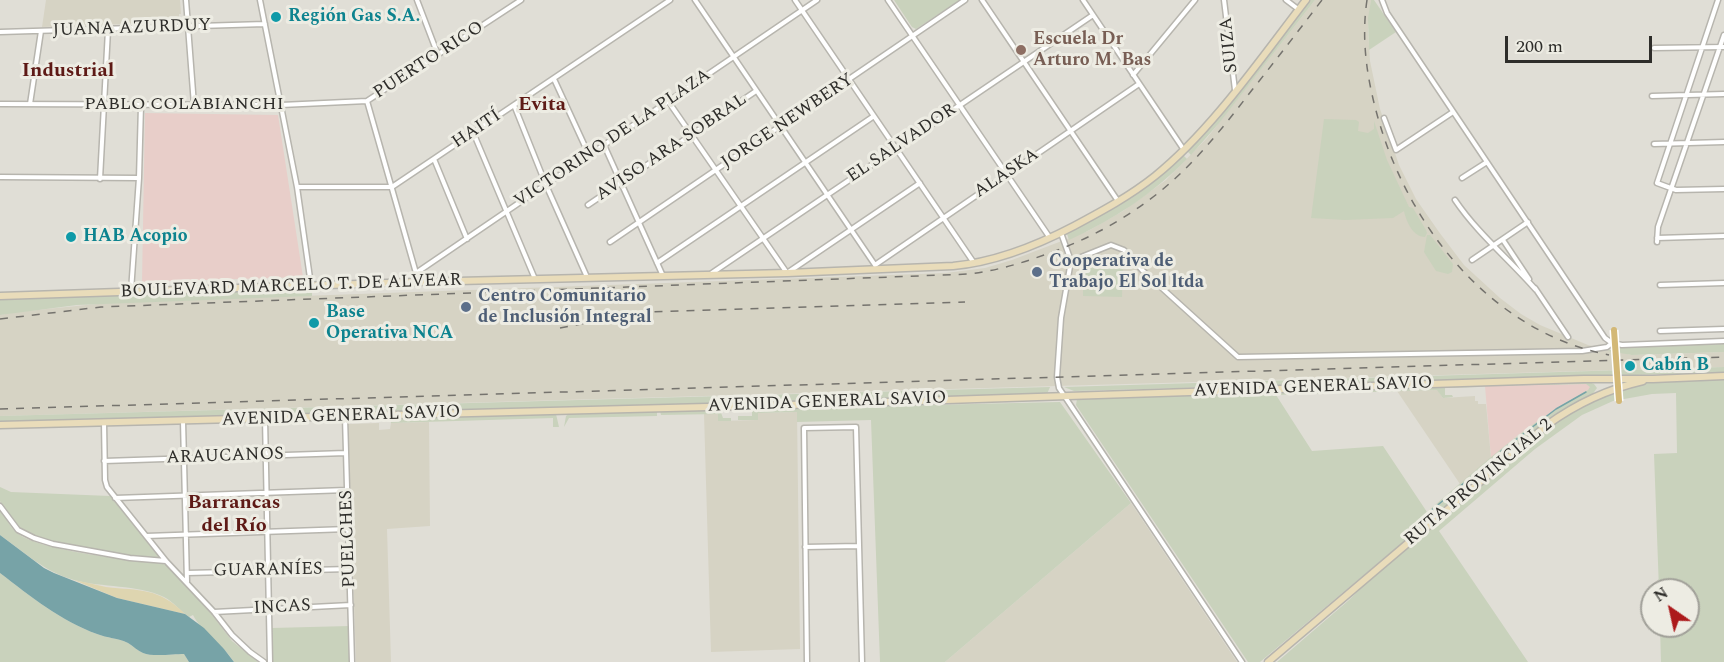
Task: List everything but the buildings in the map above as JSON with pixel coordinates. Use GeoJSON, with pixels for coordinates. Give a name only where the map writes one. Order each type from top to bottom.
{"type":"FeatureCollection","features":[{"type":"Feature","properties":{"kind":"main road","name":"BOULEVARD MARCELO T. DE ALVEAR"},"geometry":{"type":"LineString","coordinates":[[0,296],[311,285],[787,273],[875,267],[953,266],[975,263],[1019,251],[1061,233],[1119,201],[1154,177],[1184,150],[1306,0]]}},
{"type":"Feature","properties":{"kind":"main road"},"geometry":{"type":"LineString","coordinates":[[1614,330],[1618,401]]}},
{"type":"Feature","properties":{"kind":"main road","name":"RUTA PROVINCIAL 2"},"geometry":{"type":"LineString","coordinates":[[1268,662],[1537,433],[1565,412],[1597,396],[1631,384],[1654,379],[1724,376]]}},
{"type":"Feature","properties":{"kind":"main road","name":"AVENIDA GENERAL SAVIO"},"geometry":{"type":"LineString","coordinates":[[0,425],[183,422],[1591,379],[1654,379]]}},
{"type":"Feature","properties":{"kind":"main road"},"geometry":{"type":"LineString","coordinates":[[1591,379],[1600,385],[1601,390],[1597,396]]}},
{"type":"Feature","properties":{"kind":"street"},"geometry":{"type":"LineString","coordinates":[[186,0],[194,105]]}},
{"type":"Feature","properties":{"kind":"street"},"geometry":{"type":"LineString","coordinates":[[260,0],[297,188],[311,285]]}},
{"type":"Feature","properties":{"kind":"street"},"geometry":{"type":"LineString","coordinates":[[417,0],[438,55]]}},
{"type":"Feature","properties":{"kind":"street","name":"PUERTO RICO"},"geometry":{"type":"LineString","coordinates":[[367,101],[521,0]]}},
{"type":"Feature","properties":{"kind":"street","name":"HAITÍ"},"geometry":{"type":"LineString","coordinates":[[392,187],[670,0]]}},
{"type":"Feature","properties":{"kind":"street"},"geometry":{"type":"LineString","coordinates":[[695,0],[875,267]]}},
{"type":"Feature","properties":{"kind":"street"},"geometry":{"type":"LineString","coordinates":[[795,0],[975,263]]}},
{"type":"Feature","properties":{"kind":"street","name":"VICTORINO DE LA PLAZA"},"geometry":{"type":"LineString","coordinates":[[416,273],[817,0]]}},
{"type":"Feature","properties":{"kind":"street"},"geometry":{"type":"LineString","coordinates":[[888,0],[1050,238]]}},
{"type":"Feature","properties":{"kind":"street","name":"JORGE NEWBERY"},"geometry":{"type":"LineString","coordinates":[[610,242],[966,0]]}},
{"type":"Feature","properties":{"kind":"street"},"geometry":{"type":"LineString","coordinates":[[982,0],[1119,201]]}},
{"type":"Feature","properties":{"kind":"street"},"geometry":{"type":"LineString","coordinates":[[1083,0],[1184,150]]}},
{"type":"Feature","properties":{"kind":"street"},"geometry":{"type":"LineString","coordinates":[[1133,75],[1195,0]]}},
{"type":"Feature","properties":{"kind":"street","name":"SUIZA"},"geometry":{"type":"LineString","coordinates":[[1224,0],[1235,90]]}},
{"type":"Feature","properties":{"kind":"street"},"geometry":{"type":"LineString","coordinates":[[1286,0],[1299,9]]}},
{"type":"Feature","properties":{"kind":"street"},"geometry":{"type":"LineString","coordinates":[[1382,0],[1387,13],[1605,338],[1612,343],[1627,345],[1724,341]]}},
{"type":"Feature","properties":{"kind":"street"},"geometry":{"type":"LineString","coordinates":[[1718,0],[1657,183],[1671,189],[1724,189]]}},
{"type":"Feature","properties":{"kind":"street","name":"EL SALVADOR"},"geometry":{"type":"LineString","coordinates":[[712,274],[1093,15]]}},
{"type":"Feature","properties":{"kind":"street","name":"JUANA AZURDUY"},"geometry":{"type":"LineString","coordinates":[[0,32],[265,24]]}},
{"type":"Feature","properties":{"kind":"street"},"geometry":{"type":"LineString","coordinates":[[100,179],[108,29]]}},
{"type":"Feature","properties":{"kind":"street"},"geometry":{"type":"LineString","coordinates":[[30,105],[41,31]]}},
{"type":"Feature","properties":{"kind":"street"},"geometry":{"type":"LineString","coordinates":[[1724,35],[1722,47],[1658,227],[1657,240],[1724,236]]}},
{"type":"Feature","properties":{"kind":"street"},"geometry":{"type":"LineString","coordinates":[[1654,48],[1722,47]]}},
{"type":"Feature","properties":{"kind":"street"},"geometry":{"type":"LineString","coordinates":[[554,79],[589,155]]}},
{"type":"Feature","properties":{"kind":"street","name":"ALASKA"},"geometry":{"type":"LineString","coordinates":[[875,267],[1139,84]]}},
{"type":"Feature","properties":{"kind":"street","name":"AVISO ARA SOBRAL"},"geometry":{"type":"LineString","coordinates":[[588,205],[756,91]]}},
{"type":"Feature","properties":{"kind":"street"},"geometry":{"type":"LineString","coordinates":[[1652,96],[1724,94]]}},
{"type":"Feature","properties":{"kind":"street"},"geometry":{"type":"LineString","coordinates":[[367,101],[417,282]]}},
{"type":"Feature","properties":{"kind":"street","name":"PABLO COLABIANCHI"},"geometry":{"type":"LineString","coordinates":[[0,105],[281,105],[367,101]]}},
{"type":"Feature","properties":{"kind":"street"},"geometry":{"type":"LineString","coordinates":[[668,101],[787,273],[920,183]]}},
{"type":"Feature","properties":{"kind":"street"},"geometry":{"type":"LineString","coordinates":[[131,292],[139,178],[141,105]]}},
{"type":"Feature","properties":{"kind":"street"},"geometry":{"type":"LineString","coordinates":[[514,105],[587,277]]}},
{"type":"Feature","properties":{"kind":"street"},"geometry":{"type":"LineString","coordinates":[[1384,118],[1396,150],[1453,112]]}},
{"type":"Feature","properties":{"kind":"street"},"geometry":{"type":"LineString","coordinates":[[657,263],[874,116]]}},
{"type":"Feature","properties":{"kind":"street"},"geometry":{"type":"LineString","coordinates":[[473,132],[536,279]]}},
{"type":"Feature","properties":{"kind":"street"},"geometry":{"type":"LineString","coordinates":[[1654,144],[1724,141]]}},
{"type":"Feature","properties":{"kind":"street"},"geometry":{"type":"LineString","coordinates":[[604,145],[663,276]]}},
{"type":"Feature","properties":{"kind":"street"},"geometry":{"type":"LineString","coordinates":[[434,159],[467,239]]}},
{"type":"Feature","properties":{"kind":"street"},"geometry":{"type":"LineString","coordinates":[[1462,178],[1487,162]]}},
{"type":"Feature","properties":{"kind":"street"},"geometry":{"type":"LineString","coordinates":[[0,177],[139,178]]}},
{"type":"Feature","properties":{"kind":"street"},"geometry":{"type":"LineString","coordinates":[[297,188],[392,187]]}},
{"type":"Feature","properties":{"kind":"street"},"geometry":{"type":"LineString","coordinates":[[1455,200],[1492,246],[1536,290]]}},
{"type":"Feature","properties":{"kind":"street"},"geometry":{"type":"LineString","coordinates":[[1472,260],[1528,222]]}},
{"type":"Feature","properties":{"kind":"street"},"geometry":{"type":"LineString","coordinates":[[1061,233],[1071,261],[1061,318],[1058,385],[1242,662]]}},
{"type":"Feature","properties":{"kind":"street"},"geometry":{"type":"LineString","coordinates":[[1503,240],[1568,337]]}},
{"type":"Feature","properties":{"kind":"street"},"geometry":{"type":"LineString","coordinates":[[1071,261],[1111,245],[1124,250],[1142,270],[1238,357],[1582,351],[1607,347],[1612,343]]}},
{"type":"Feature","properties":{"kind":"street"},"geometry":{"type":"LineString","coordinates":[[1660,285],[1724,283]]}},
{"type":"Feature","properties":{"kind":"street"},"geometry":{"type":"LineString","coordinates":[[1660,331],[1724,329]]}},
{"type":"Feature","properties":{"kind":"street","name":"PUELCHES"},"geometry":{"type":"LineString","coordinates":[[345,416],[352,662]]}},
{"type":"Feature","properties":{"kind":"street"},"geometry":{"type":"LineString","coordinates":[[265,418],[270,662]]}},
{"type":"Feature","properties":{"kind":"street"},"geometry":{"type":"LineString","coordinates":[[104,422],[107,487],[166,561],[214,612],[232,635],[264,662]]}},
{"type":"Feature","properties":{"kind":"street"},"geometry":{"type":"LineString","coordinates":[[183,422],[187,582]]}},
{"type":"Feature","properties":{"kind":"street"},"geometry":{"type":"LineString","coordinates":[[807,662],[804,428],[856,427],[862,662]]}},
{"type":"Feature","properties":{"kind":"street","name":"ARAUCANOS"},"geometry":{"type":"LineString","coordinates":[[104,461],[346,453]]}},
{"type":"Feature","properties":{"kind":"street"},"geometry":{"type":"LineString","coordinates":[[115,498],[347,490]]}},
{"type":"Feature","properties":{"kind":"street"},"geometry":{"type":"LineString","coordinates":[[0,506],[18,530],[34,538],[53,544],[130,558],[166,561]]}},
{"type":"Feature","properties":{"kind":"street"},"geometry":{"type":"LineString","coordinates":[[145,536],[348,529]]}},
{"type":"Feature","properties":{"kind":"street"},"geometry":{"type":"LineString","coordinates":[[805,547],[859,546]]}},
{"type":"Feature","properties":{"kind":"street","name":"GUARANÍES"},"geometry":{"type":"LineString","coordinates":[[187,573],[350,569]]}},
{"type":"Feature","properties":{"kind":"street","name":"INCAS"},"geometry":{"type":"LineString","coordinates":[[214,612],[351,605]]}},
{"type":"Feature","properties":{"kind":"shaded area"},"geometry":{"type":"Polygon","coordinates":[[[46,0],[180,0],[181,14],[179,14],[179,22],[42,27],[46,0]]]}},
{"type":"Feature","properties":{"kind":"shaded area"},"geometry":{"type":"Polygon","coordinates":[[[1315,0],[1371,0],[1368,30],[1370,61],[1380,109],[1399,165],[1416,199],[1464,265],[1500,298],[1540,325],[1588,345],[1632,355],[1724,352],[1724,367],[0,416],[0,315],[17,312],[106,303],[946,273],[985,268],[1012,260],[1088,231],[1123,211],[1166,180],[1207,138],[1315,0]]]}},
{"type":"Feature","properties":{"kind":"shaded area"},"geometry":{"type":"Polygon","coordinates":[[[145,113],[278,115],[303,277],[142,282],[145,113]]]}},
{"type":"Feature","properties":{"kind":"shaded area"},"geometry":{"type":"Polygon","coordinates":[[[1586,384],[1590,386],[1590,389],[1561,405],[1518,435],[1491,458],[1485,386],[1586,384]]]}},
{"type":"Feature","properties":{"kind":"shaded area"},"geometry":{"type":"Polygon","coordinates":[[[1438,390],[1443,398],[1475,396],[1478,404],[1486,404],[1491,458],[1460,484],[1397,391],[1438,390]]]}},
{"type":"Feature","properties":{"kind":"shaded area"},"geometry":{"type":"Polygon","coordinates":[[[797,412],[800,649],[711,652],[704,414],[718,414],[719,421],[757,420],[758,413],[797,412]]]}},
{"type":"Feature","properties":{"kind":"shaded area"},"geometry":{"type":"Polygon","coordinates":[[[429,422],[430,526],[387,529],[391,662],[356,662],[348,424],[379,423],[379,430],[390,429],[391,423],[429,422]]]}},
{"type":"Feature","properties":{"kind":"shaded area"},"geometry":{"type":"Polygon","coordinates":[[[1131,503],[1237,662],[945,662],[1131,503]]]}},
{"type":"Feature","properties":{"kind":"green space"},"geometry":{"type":"Polygon","coordinates":[[[894,0],[960,0],[916,29],[912,27],[894,0]]]}},
{"type":"Feature","properties":{"kind":"green space"},"geometry":{"type":"Polygon","coordinates":[[[1310,0],[1315,0],[1220,122],[1191,155],[1187,151],[1231,101],[1310,0]]]}},
{"type":"Feature","properties":{"kind":"green space"},"geometry":{"type":"Polygon","coordinates":[[[1371,0],[1374,0],[1396,32],[1369,50],[1368,18],[1371,0]]]}},
{"type":"Feature","properties":{"kind":"green space"},"geometry":{"type":"Polygon","coordinates":[[[1324,119],[1356,120],[1359,122],[1358,131],[1368,133],[1374,129],[1374,121],[1387,160],[1409,207],[1413,208],[1426,230],[1425,237],[1417,234],[1408,224],[1404,211],[1393,218],[1345,220],[1311,218],[1324,119]]]}},
{"type":"Feature","properties":{"kind":"green space"},"geometry":{"type":"Polygon","coordinates":[[[1183,155],[1187,159],[1146,195],[1117,215],[1069,240],[1067,234],[1138,193],[1183,155]]]}},
{"type":"Feature","properties":{"kind":"green space"},"geometry":{"type":"Polygon","coordinates":[[[1427,235],[1430,235],[1453,264],[1452,272],[1448,274],[1436,271],[1424,252],[1427,235]]]}},
{"type":"Feature","properties":{"kind":"green space"},"geometry":{"type":"Polygon","coordinates":[[[1083,265],[1123,265],[1122,297],[1083,296],[1083,265]]]}},
{"type":"Feature","properties":{"kind":"green space"},"geometry":{"type":"Polygon","coordinates":[[[312,288],[312,296],[77,305],[0,315],[0,299],[312,288]]]}},
{"type":"Feature","properties":{"kind":"green space"},"geometry":{"type":"Polygon","coordinates":[[[1724,344],[1724,352],[1632,355],[1608,351],[1616,347],[1724,344]]]}},
{"type":"Feature","properties":{"kind":"green space"},"geometry":{"type":"Polygon","coordinates":[[[1724,367],[1724,372],[1703,373],[1074,391],[1064,387],[1724,367]]]}},
{"type":"Feature","properties":{"kind":"green space"},"geometry":{"type":"Polygon","coordinates":[[[1724,378],[1724,662],[1661,662],[1660,638],[1700,638],[1700,578],[1659,578],[1654,454],[1677,453],[1676,393],[1652,394],[1613,401],[1582,415],[1535,449],[1439,531],[1528,662],[1277,662],[1349,600],[1375,574],[1542,432],[1567,415],[1607,394],[1635,385],[1668,380],[1724,378]]]}},
{"type":"Feature","properties":{"kind":"green space"},"geometry":{"type":"Polygon","coordinates":[[[1589,382],[1597,388],[1592,395],[1545,423],[1260,662],[1248,662],[1076,405],[1077,399],[1477,385],[1477,387],[1445,388],[1445,395],[1453,397],[1443,398],[1437,390],[1276,395],[1312,451],[1383,446],[1427,512],[1524,431],[1590,387],[1586,384],[1485,385],[1589,382]]]}},
{"type":"Feature","properties":{"kind":"green space"},"geometry":{"type":"Polygon","coordinates":[[[1050,387],[1047,394],[0,422],[0,416],[1050,387]]]}},
{"type":"Feature","properties":{"kind":"green space"},"geometry":{"type":"Polygon","coordinates":[[[1060,402],[1131,503],[945,662],[880,662],[871,420],[797,422],[797,412],[758,413],[758,420],[738,420],[738,416],[752,416],[752,409],[1060,402]]]}},
{"type":"Feature","properties":{"kind":"green space"},"geometry":{"type":"Polygon","coordinates":[[[720,410],[723,418],[731,418],[731,421],[718,421],[718,414],[661,415],[660,411],[720,410]]]}},
{"type":"Feature","properties":{"kind":"green space"},"geometry":{"type":"Polygon","coordinates":[[[657,411],[657,416],[569,418],[564,427],[566,416],[570,413],[657,411]]]}},
{"type":"Feature","properties":{"kind":"green space"},"geometry":{"type":"Polygon","coordinates":[[[556,414],[559,427],[553,427],[553,418],[391,423],[390,418],[556,414]]]}},
{"type":"Feature","properties":{"kind":"green space"},"geometry":{"type":"Polygon","coordinates":[[[0,487],[11,492],[110,496],[160,558],[130,556],[90,549],[34,535],[20,528],[7,512],[0,501],[0,487]]]}},
{"type":"Feature","properties":{"kind":"green space"},"geometry":{"type":"Polygon","coordinates":[[[0,509],[16,532],[42,544],[85,554],[161,563],[168,566],[209,611],[232,641],[258,662],[234,662],[193,615],[189,617],[164,597],[142,590],[74,580],[44,567],[0,535],[0,509]]]}},
{"type":"Feature","properties":{"kind":"green space"},"geometry":{"type":"Polygon","coordinates":[[[0,573],[46,607],[84,629],[124,641],[147,654],[184,654],[189,662],[0,662],[0,573]]]}},
{"type":"Feature","properties":{"kind":"green space"},"geometry":{"type":"Polygon","coordinates":[[[349,626],[350,662],[273,662],[272,628],[349,626]]]}},
{"type":"Feature","properties":{"kind":"sand"},"geometry":{"type":"Polygon","coordinates":[[[74,580],[148,592],[166,599],[185,614],[117,598],[74,580]]]}},
{"type":"Feature","properties":{"kind":"water"},"geometry":{"type":"Polygon","coordinates":[[[0,535],[54,573],[117,598],[185,614],[204,628],[234,662],[189,662],[184,654],[147,654],[124,641],[97,634],[71,622],[46,607],[0,573],[0,535]]]}},
{"type":"Feature","properties":{"kind":"waterway"},"geometry":{"type":"LineString","coordinates":[[1501,451],[1556,409],[1586,392]]}},
{"type":"Feature","properties":{"kind":"waterway"},"geometry":{"type":"LineString","coordinates":[[1427,514],[1495,457]]}},
{"type":"Feature","properties":{"kind":"railway"},"geometry":{"type":"LineString","coordinates":[[0,319],[101,307],[969,274],[998,269],[1058,250],[1112,225],[1164,188],[1217,134],[1322,0]]}},
{"type":"Feature","properties":{"kind":"railway"},"geometry":{"type":"LineString","coordinates":[[1367,0],[1366,59],[1378,118],[1392,159],[1411,198],[1434,235],[1461,269],[1493,299],[1528,324],[1567,343],[1609,355]]}},
{"type":"Feature","properties":{"kind":"railway"},"geometry":{"type":"LineString","coordinates":[[560,328],[644,312],[965,302]]}},
{"type":"Feature","properties":{"kind":"railway"},"geometry":{"type":"LineString","coordinates":[[0,409],[1724,357]]}},
{"type":"Feature","properties":{"kind":"place","name":"Región Gas S.A."},"geometry":{"type":"Point","coordinates":[276,17]}},
{"type":"Feature","properties":{"kind":"place","name":"Escuela Dr Arturo M. Bas"},"geometry":{"type":"Point","coordinates":[1021,50]}},
{"type":"Feature","properties":{"kind":"place","name":"HAB Acopio"},"geometry":{"type":"Point","coordinates":[71,237]}},
{"type":"Feature","properties":{"kind":"place","name":"Cooperativa de Trabajo El Sol ltda"},"geometry":{"type":"Point","coordinates":[1037,272]}},
{"type":"Feature","properties":{"kind":"place","name":"Centro Comunitario de Inclusión Integral"},"geometry":{"type":"Point","coordinates":[466,307]}},
{"type":"Feature","properties":{"kind":"place","name":"Base Operativa NCA"},"geometry":{"type":"Point","coordinates":[314,323]}},
{"type":"Feature","properties":{"kind":"place","name":"Cabín B"},"geometry":{"type":"Point","coordinates":[1630,366]}},
{"type":"Feature","properties":{"kind":"district","name":"Industrial"},"geometry":{"type":"Point","coordinates":[68,72]}},
{"type":"Feature","properties":{"kind":"district","name":"Evita"},"geometry":{"type":"Point","coordinates":[542,106]}},
{"type":"Feature","properties":{"kind":"district","name":"Barrancas del Río"},"geometry":{"type":"Point","coordinates":[234,516]}}]}
